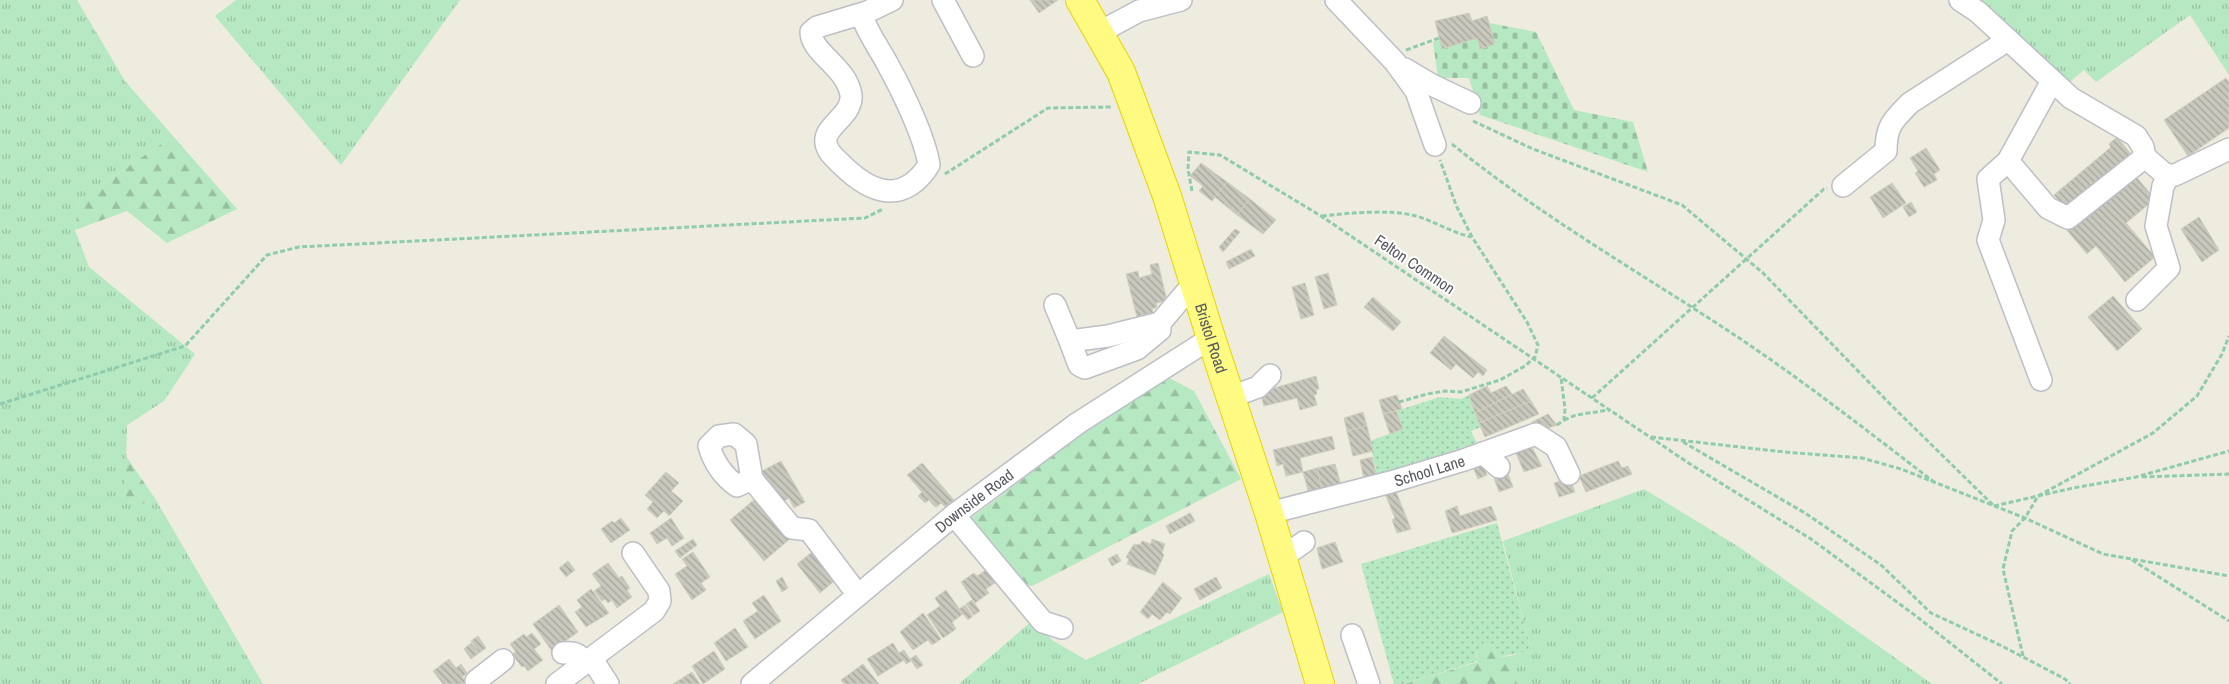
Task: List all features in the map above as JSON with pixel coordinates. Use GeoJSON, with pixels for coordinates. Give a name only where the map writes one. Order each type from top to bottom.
{"type":"FeatureCollection","features":[{"type":"Feature","properties":{"kind":"highway","name":"Bristol Road"},"geometry":{"type":"LineString","coordinates":[[1080,0],[1100,32],[1121,72],[1135,107],[1167,196],[1211,338],[1270,513],[1294,550],[1320,684]]}},
{"type":"Feature","properties":{"kind":"street"},"geometry":{"type":"LineString","coordinates":[[861,14],[865,27],[889,66],[926,149],[929,165],[920,178],[908,188],[894,192],[878,190],[864,184],[831,154],[826,145],[826,137],[850,105],[851,94],[837,67],[811,40],[811,32],[817,27],[861,14],[892,0]]}},
{"type":"Feature","properties":{"kind":"street"},"geometry":{"type":"LineString","coordinates":[[943,0],[973,56]]}},
{"type":"Feature","properties":{"kind":"street"},"geometry":{"type":"LineString","coordinates":[[1100,32],[1151,4],[1181,0]]}},
{"type":"Feature","properties":{"kind":"street"},"geometry":{"type":"LineString","coordinates":[[1336,0],[1393,60],[1416,91],[1435,145]]}},
{"type":"Feature","properties":{"kind":"street"},"geometry":{"type":"LineString","coordinates":[[1960,0],[1978,12],[2071,98],[2136,136],[2143,148],[2144,157],[2166,175],[2176,175],[2229,149]]}},
{"type":"Feature","properties":{"kind":"street"},"geometry":{"type":"LineString","coordinates":[[1842,186],[1886,151],[1886,133],[1897,116],[1910,103],[2008,40]]}},
{"type":"Feature","properties":{"kind":"street"},"geometry":{"type":"LineString","coordinates":[[1393,60],[1468,110]]}},
{"type":"Feature","properties":{"kind":"street"},"geometry":{"type":"LineString","coordinates":[[2041,380],[1988,240],[1994,220],[1994,209],[1988,179],[2008,161],[2052,81]]}},
{"type":"Feature","properties":{"kind":"street"},"geometry":{"type":"LineString","coordinates":[[2008,161],[2048,208],[2068,218],[2144,157]]}},
{"type":"Feature","properties":{"kind":"street"},"geometry":{"type":"LineString","coordinates":[[2137,300],[2169,268],[2156,226],[2163,186],[2169,175]]}},
{"type":"Feature","properties":{"kind":"street"},"geometry":{"type":"LineString","coordinates":[[1070,341],[1108,336],[1160,323],[1194,284]]}},
{"type":"Feature","properties":{"kind":"street"},"geometry":{"type":"LineString","coordinates":[[1055,306],[1079,365],[1085,368],[1137,349],[1160,330],[1160,323]]}},
{"type":"Feature","properties":{"kind":"street","name":"Downside Road"},"geometry":{"type":"LineString","coordinates":[[752,684],[954,515],[1078,423],[1211,338]]}},
{"type":"Feature","properties":{"kind":"street"},"geometry":{"type":"LineString","coordinates":[[1231,397],[1258,387],[1270,376]]}},
{"type":"Feature","properties":{"kind":"street","name":"School Lane"},"geometry":{"type":"LineString","coordinates":[[1270,513],[1391,482],[1491,460],[1536,434],[1556,447],[1569,474]]}},
{"type":"Feature","properties":{"kind":"street"},"geometry":{"type":"LineString","coordinates":[[752,479],[792,528],[809,530],[858,595]]}},
{"type":"Feature","properties":{"kind":"street"},"geometry":{"type":"LineString","coordinates":[[954,515],[1043,622],[1062,628]]}},
{"type":"Feature","properties":{"kind":"street"},"geometry":{"type":"LineString","coordinates":[[557,684],[654,611],[660,601],[658,591],[633,553]]}},
{"type":"Feature","properties":{"kind":"street"},"geometry":{"type":"LineString","coordinates":[[1352,635],[1369,684]]}},
{"type":"Feature","properties":{"kind":"street"},"geometry":{"type":"LineString","coordinates":[[563,653],[573,652],[589,661],[608,684]]}},
{"type":"Feature","properties":{"kind":"path"},"geometry":{"type":"LineString","coordinates":[[1393,60],[1439,38]]}},
{"type":"Feature","properties":{"kind":"path"},"geometry":{"type":"LineString","coordinates":[[940,178],[1048,108],[1135,107]]}},
{"type":"Feature","properties":{"kind":"path"},"geometry":{"type":"LineString","coordinates":[[1468,110],[1532,149],[1682,205],[1763,273],[1892,406],[1994,506]]}},
{"type":"Feature","properties":{"kind":"path"},"geometry":{"type":"LineString","coordinates":[[1428,124],[1502,182],[1564,226],[1724,328],[1832,404],[1934,482]]}},
{"type":"Feature","properties":{"kind":"path"},"geometry":{"type":"LineString","coordinates":[[1399,402],[1445,391],[1461,392],[1500,380],[1525,366],[1533,359],[1538,345],[1527,322],[1472,237],[1456,205],[1435,145]]}},
{"type":"Feature","properties":{"kind":"path","name":"Felton Common"},"geometry":{"type":"LineString","coordinates":[[1192,190],[1188,169],[1189,152],[1220,155],[1321,216],[1650,437],[1811,538],[1916,616],[2002,684]]}},
{"type":"Feature","properties":{"kind":"path"},"geometry":{"type":"LineString","coordinates":[[1592,398],[1824,189],[1842,186]]}},
{"type":"Feature","properties":{"kind":"path"},"geometry":{"type":"LineString","coordinates":[[0,404],[185,346],[267,254],[300,247],[865,218],[890,205]]}},
{"type":"Feature","properties":{"kind":"path"},"geometry":{"type":"LineString","coordinates":[[1321,216],[1400,213],[1422,219],[1450,232],[1472,237]]}},
{"type":"Feature","properties":{"kind":"path"},"geometry":{"type":"LineString","coordinates":[[2023,657],[2003,569],[2012,532],[2025,518],[2038,496],[2153,433],[2197,396],[2222,354],[2229,336]]}},
{"type":"Feature","properties":{"kind":"path"},"geometry":{"type":"LineString","coordinates":[[1561,378],[1564,420]]}},
{"type":"Feature","properties":{"kind":"path"},"geometry":{"type":"LineString","coordinates":[[1557,425],[1576,415],[1610,410]]}},
{"type":"Feature","properties":{"kind":"path"},"geometry":{"type":"LineString","coordinates":[[1650,437],[1862,458],[1901,469],[2025,518],[2103,554],[2229,576]]}},
{"type":"Feature","properties":{"kind":"path"},"geometry":{"type":"LineString","coordinates":[[1681,440],[1805,513],[1881,565],[1931,613],[2023,657],[2065,679],[2070,684]]}},
{"type":"Feature","properties":{"kind":"path"},"geometry":{"type":"LineString","coordinates":[[1994,506],[2136,477],[2229,451]]}},
{"type":"Feature","properties":{"kind":"path"},"geometry":{"type":"LineString","coordinates":[[2136,477],[2229,474]]}},
{"type":"Feature","properties":{"kind":"path"},"geometry":{"type":"LineString","coordinates":[[2130,559],[2229,622]]}},
{"type":"Feature","properties":{"kind":"green space"},"geometry":{"type":"Polygon","coordinates":[[[0,0],[77,0],[125,81],[173,136],[79,200],[75,230],[89,267],[195,354],[164,401],[127,425],[125,504],[142,504],[156,500],[263,684],[0,684],[0,0]]]}},
{"type":"Feature","properties":{"kind":"green space"},"geometry":{"type":"Polygon","coordinates":[[[236,0],[460,0],[341,165],[215,16],[236,0]]]}},
{"type":"Feature","properties":{"kind":"green space"},"geometry":{"type":"Polygon","coordinates":[[[1973,0],[2229,0],[2229,75],[2190,15],[2096,82],[2084,70],[2067,84],[1973,0]]]}},
{"type":"Feature","properties":{"kind":"green space"},"geometry":{"type":"Polygon","coordinates":[[[1489,23],[1536,32],[1574,110],[1633,122],[1648,172],[1480,115],[1469,78],[1438,78],[1433,42],[1440,40],[1442,49],[1477,38],[1480,49],[1494,43],[1489,23]]]}},
{"type":"Feature","properties":{"kind":"green space"},"geometry":{"type":"Polygon","coordinates":[[[173,136],[237,209],[167,243],[127,211],[75,230],[79,200],[173,136]]]}},
{"type":"Feature","properties":{"kind":"green space"},"geometry":{"type":"Polygon","coordinates":[[[1162,374],[1194,391],[1241,479],[1032,586],[1018,585],[970,519],[1162,374]]]}},
{"type":"Feature","properties":{"kind":"green space"},"geometry":{"type":"Polygon","coordinates":[[[1469,395],[1481,427],[1471,431],[1479,448],[1378,482],[1370,441],[1403,429],[1396,411],[1440,397],[1461,399],[1469,395]]]}},
{"type":"Feature","properties":{"kind":"green space"},"geometry":{"type":"Polygon","coordinates":[[[126,456],[156,500],[142,504],[125,504],[126,456]]]}},
{"type":"Feature","properties":{"kind":"green space"},"geometry":{"type":"Polygon","coordinates":[[[1644,489],[1739,547],[1932,684],[1517,684],[1510,656],[1525,652],[1530,646],[1503,541],[1644,489]]]}},
{"type":"Feature","properties":{"kind":"green space"},"geometry":{"type":"Polygon","coordinates":[[[1497,523],[1530,646],[1525,652],[1499,657],[1490,645],[1476,653],[1478,661],[1404,684],[1394,684],[1361,564],[1497,523]]]}},
{"type":"Feature","properties":{"kind":"green space"},"geometry":{"type":"Polygon","coordinates":[[[1269,574],[1283,612],[1138,684],[959,684],[1033,620],[1052,640],[1086,660],[1269,574]]]}},
{"type":"Feature","properties":{"kind":"green space"},"geometry":{"type":"Polygon","coordinates":[[[1490,645],[1499,657],[1510,656],[1517,684],[1404,684],[1478,662],[1476,653],[1490,645]]]}},
{"type":"Feature","properties":{"kind":"building"},"geometry":{"type":"Polygon","coordinates":[[[1030,0],[1058,0],[1039,13],[1030,0]]]}},
{"type":"Feature","properties":{"kind":"building"},"geometry":{"type":"Polygon","coordinates":[[[1469,13],[1472,21],[1487,16],[1495,44],[1480,49],[1477,38],[1442,49],[1435,21],[1469,13]]]}},
{"type":"Feature","properties":{"kind":"building"},"geometry":{"type":"Polygon","coordinates":[[[2226,78],[2229,82],[2229,128],[2188,156],[2164,120],[2226,78]]]}},
{"type":"Feature","properties":{"kind":"building"},"geometry":{"type":"Polygon","coordinates":[[[2117,137],[2135,159],[2126,165],[2155,199],[2126,223],[2155,257],[2125,282],[2096,246],[2087,254],[2066,229],[2076,221],[2054,195],[2111,147],[2109,144],[2117,137]]]}},
{"type":"Feature","properties":{"kind":"building"},"geometry":{"type":"Polygon","coordinates":[[[1926,148],[1940,170],[1934,174],[1937,180],[1924,187],[1915,173],[1918,171],[1910,158],[1926,148]]]}},
{"type":"Feature","properties":{"kind":"building"},"geometry":{"type":"Polygon","coordinates":[[[1201,163],[1227,182],[1212,201],[1199,191],[1203,186],[1190,176],[1201,163]]]}},
{"type":"Feature","properties":{"kind":"building"},"geometry":{"type":"Polygon","coordinates":[[[1227,182],[1250,199],[1237,215],[1215,197],[1227,182]]]}},
{"type":"Feature","properties":{"kind":"building"},"geometry":{"type":"Polygon","coordinates":[[[1892,183],[1906,203],[1883,218],[1870,197],[1892,183]]]}},
{"type":"Feature","properties":{"kind":"building"},"geometry":{"type":"Polygon","coordinates":[[[1250,199],[1276,220],[1263,234],[1237,215],[1250,199]]]}},
{"type":"Feature","properties":{"kind":"building"},"geometry":{"type":"Polygon","coordinates":[[[1911,202],[1917,212],[1909,217],[1903,207],[1911,202]]]}},
{"type":"Feature","properties":{"kind":"building"},"geometry":{"type":"Polygon","coordinates":[[[2199,217],[2219,250],[2202,262],[2181,229],[2199,217]]]}},
{"type":"Feature","properties":{"kind":"building"},"geometry":{"type":"Polygon","coordinates":[[[1235,229],[1240,232],[1223,252],[1219,247],[1235,229]]]}},
{"type":"Feature","properties":{"kind":"building"},"geometry":{"type":"Polygon","coordinates":[[[1251,249],[1255,256],[1229,269],[1226,262],[1251,249]]]}},
{"type":"Feature","properties":{"kind":"building"},"geometry":{"type":"Polygon","coordinates":[[[1158,263],[1167,301],[1156,303],[1157,307],[1152,309],[1154,316],[1144,318],[1143,315],[1137,317],[1126,274],[1138,271],[1139,278],[1152,274],[1150,265],[1158,263]]]}},
{"type":"Feature","properties":{"kind":"building"},"geometry":{"type":"Polygon","coordinates":[[[1328,273],[1337,305],[1324,309],[1315,277],[1328,273]]]}},
{"type":"Feature","properties":{"kind":"building"},"geometry":{"type":"Polygon","coordinates":[[[1305,283],[1314,315],[1301,319],[1292,287],[1305,283]]]}},
{"type":"Feature","properties":{"kind":"building"},"geometry":{"type":"Polygon","coordinates":[[[2113,296],[2142,329],[2117,351],[2088,317],[2113,296]]]}},
{"type":"Feature","properties":{"kind":"building"},"geometry":{"type":"Polygon","coordinates":[[[1373,297],[1401,322],[1393,331],[1364,307],[1373,297]]]}},
{"type":"Feature","properties":{"kind":"building"},"geometry":{"type":"Polygon","coordinates":[[[1444,336],[1487,370],[1483,376],[1478,372],[1473,378],[1456,364],[1451,370],[1430,353],[1444,336]]]}},
{"type":"Feature","properties":{"kind":"building"},"geometry":{"type":"Polygon","coordinates":[[[1316,376],[1319,389],[1316,389],[1317,394],[1314,395],[1317,405],[1300,410],[1297,398],[1264,406],[1260,392],[1316,376]]]}},
{"type":"Feature","properties":{"kind":"building"},"geometry":{"type":"Polygon","coordinates":[[[1487,386],[1491,393],[1506,386],[1512,394],[1475,413],[1469,395],[1487,386]]]}},
{"type":"Feature","properties":{"kind":"building"},"geometry":{"type":"Polygon","coordinates":[[[1523,389],[1531,401],[1479,423],[1475,413],[1523,389]]]}},
{"type":"Feature","properties":{"kind":"building"},"geometry":{"type":"Polygon","coordinates":[[[1397,395],[1402,409],[1383,414],[1379,400],[1397,395]]]}},
{"type":"Feature","properties":{"kind":"building"},"geometry":{"type":"Polygon","coordinates":[[[1531,401],[1539,414],[1485,437],[1479,423],[1531,401]]]}},
{"type":"Feature","properties":{"kind":"building"},"geometry":{"type":"Polygon","coordinates":[[[1396,411],[1403,429],[1390,434],[1383,414],[1396,411]]]}},
{"type":"Feature","properties":{"kind":"building"},"geometry":{"type":"Polygon","coordinates":[[[1363,412],[1367,426],[1347,431],[1344,418],[1363,412]]]}},
{"type":"Feature","properties":{"kind":"building"},"geometry":{"type":"Polygon","coordinates":[[[1548,414],[1557,425],[1536,432],[1532,422],[1548,414]]]}},
{"type":"Feature","properties":{"kind":"building"},"geometry":{"type":"Polygon","coordinates":[[[1367,426],[1373,451],[1353,456],[1347,431],[1367,426]]]}},
{"type":"Feature","properties":{"kind":"building"},"geometry":{"type":"Polygon","coordinates":[[[1332,436],[1335,449],[1300,458],[1303,472],[1286,476],[1283,464],[1277,466],[1273,450],[1332,436]]]}},
{"type":"Feature","properties":{"kind":"building"},"geometry":{"type":"Polygon","coordinates":[[[1528,440],[1542,466],[1524,472],[1513,446],[1528,440]]]}},
{"type":"Feature","properties":{"kind":"building"},"geometry":{"type":"Polygon","coordinates":[[[1372,457],[1378,482],[1365,484],[1360,460],[1372,457]]]}},
{"type":"Feature","properties":{"kind":"building"},"geometry":{"type":"Polygon","coordinates":[[[781,461],[805,502],[794,508],[789,498],[776,506],[758,473],[781,461]]]}},
{"type":"Feature","properties":{"kind":"building"},"geometry":{"type":"Polygon","coordinates":[[[1618,461],[1622,468],[1628,466],[1632,474],[1586,492],[1579,476],[1618,461]]]}},
{"type":"Feature","properties":{"kind":"building"},"geometry":{"type":"Polygon","coordinates":[[[922,463],[954,500],[945,507],[941,503],[937,507],[934,506],[929,500],[925,503],[918,496],[922,492],[907,475],[922,463]]]}},
{"type":"Feature","properties":{"kind":"building"},"geometry":{"type":"Polygon","coordinates":[[[1335,464],[1341,485],[1322,490],[1317,468],[1335,464]]]}},
{"type":"Feature","properties":{"kind":"building"},"geometry":{"type":"Polygon","coordinates":[[[1482,464],[1487,475],[1478,479],[1473,467],[1482,464]]]}},
{"type":"Feature","properties":{"kind":"building"},"geometry":{"type":"Polygon","coordinates":[[[1317,468],[1322,490],[1309,494],[1303,472],[1317,468]]]}},
{"type":"Feature","properties":{"kind":"building"},"geometry":{"type":"Polygon","coordinates":[[[666,472],[679,483],[671,491],[683,501],[669,516],[664,511],[657,518],[647,509],[653,502],[645,495],[666,472]]]}},
{"type":"Feature","properties":{"kind":"building"},"geometry":{"type":"Polygon","coordinates":[[[1508,474],[1513,487],[1499,492],[1494,478],[1508,474]]]}},
{"type":"Feature","properties":{"kind":"building"},"geometry":{"type":"Polygon","coordinates":[[[1570,478],[1575,492],[1559,497],[1554,483],[1570,478]]]}},
{"type":"Feature","properties":{"kind":"building"},"geometry":{"type":"Polygon","coordinates":[[[1393,484],[1411,529],[1397,533],[1392,520],[1395,518],[1383,489],[1393,484]]]}},
{"type":"Feature","properties":{"kind":"building"},"geometry":{"type":"Polygon","coordinates":[[[755,499],[791,538],[764,561],[730,520],[755,499]]]}},
{"type":"Feature","properties":{"kind":"building"},"geometry":{"type":"Polygon","coordinates":[[[1457,506],[1460,516],[1491,506],[1497,520],[1452,533],[1445,511],[1457,506]]]}},
{"type":"Feature","properties":{"kind":"building"},"geometry":{"type":"Polygon","coordinates":[[[1190,513],[1195,521],[1170,534],[1166,526],[1190,513]]]}},
{"type":"Feature","properties":{"kind":"building"},"geometry":{"type":"Polygon","coordinates":[[[621,518],[630,530],[611,543],[601,529],[612,521],[614,523],[621,518]]]}},
{"type":"Feature","properties":{"kind":"building"},"geometry":{"type":"Polygon","coordinates":[[[671,518],[684,538],[672,546],[667,538],[657,544],[650,533],[671,518]]]}},
{"type":"Feature","properties":{"kind":"building"},"geometry":{"type":"Polygon","coordinates":[[[693,539],[697,545],[680,558],[675,551],[693,539]]]}},
{"type":"Feature","properties":{"kind":"building"},"geometry":{"type":"Polygon","coordinates":[[[1152,539],[1165,544],[1162,553],[1164,555],[1155,575],[1127,564],[1129,559],[1126,557],[1134,544],[1140,545],[1142,541],[1151,544],[1152,539]]]}},
{"type":"Feature","properties":{"kind":"building"},"geometry":{"type":"Polygon","coordinates":[[[1335,542],[1343,562],[1322,569],[1317,548],[1335,542]]]}},
{"type":"Feature","properties":{"kind":"building"},"geometry":{"type":"Polygon","coordinates":[[[816,549],[839,577],[820,593],[797,564],[816,549]]]}},
{"type":"Feature","properties":{"kind":"building"},"geometry":{"type":"Polygon","coordinates":[[[693,552],[710,577],[701,583],[706,590],[692,600],[675,574],[687,566],[682,559],[693,552]]]}},
{"type":"Feature","properties":{"kind":"building"},"geometry":{"type":"Polygon","coordinates":[[[1117,554],[1121,561],[1112,566],[1108,559],[1117,554]]]}},
{"type":"Feature","properties":{"kind":"building"},"geometry":{"type":"Polygon","coordinates":[[[568,561],[575,570],[566,577],[559,568],[568,561]]]}},
{"type":"Feature","properties":{"kind":"building"},"geometry":{"type":"Polygon","coordinates":[[[608,563],[619,578],[622,576],[630,588],[627,590],[632,597],[617,608],[612,600],[608,603],[605,599],[602,601],[594,591],[601,586],[592,574],[608,563]]]}},
{"type":"Feature","properties":{"kind":"building"},"geometry":{"type":"Polygon","coordinates":[[[989,568],[995,576],[991,578],[995,583],[986,589],[989,593],[975,603],[961,582],[974,573],[977,576],[989,568]]]}},
{"type":"Feature","properties":{"kind":"building"},"geometry":{"type":"Polygon","coordinates":[[[782,577],[788,588],[782,592],[776,581],[782,577]]]}},
{"type":"Feature","properties":{"kind":"building"},"geometry":{"type":"Polygon","coordinates":[[[1216,577],[1222,588],[1200,600],[1194,589],[1216,577]]]}},
{"type":"Feature","properties":{"kind":"building"},"geometry":{"type":"Polygon","coordinates":[[[1163,582],[1182,598],[1170,614],[1167,612],[1160,620],[1152,614],[1148,619],[1140,612],[1163,582]]]}},
{"type":"Feature","properties":{"kind":"building"},"geometry":{"type":"Polygon","coordinates":[[[591,589],[609,613],[586,627],[575,612],[582,607],[577,600],[591,589]]]}},
{"type":"Feature","properties":{"kind":"building"},"geometry":{"type":"Polygon","coordinates":[[[946,590],[963,614],[952,622],[956,629],[943,638],[927,615],[940,606],[935,598],[946,590]]]}},
{"type":"Feature","properties":{"kind":"building"},"geometry":{"type":"Polygon","coordinates":[[[764,595],[781,621],[755,639],[743,621],[758,611],[752,603],[764,595]]]}},
{"type":"Feature","properties":{"kind":"building"},"geometry":{"type":"Polygon","coordinates":[[[972,600],[980,611],[974,615],[966,604],[972,600]]]}},
{"type":"Feature","properties":{"kind":"building"},"geometry":{"type":"Polygon","coordinates":[[[559,605],[578,632],[561,644],[554,654],[533,624],[559,605]]]}},
{"type":"Feature","properties":{"kind":"building"},"geometry":{"type":"Polygon","coordinates":[[[965,605],[973,616],[968,620],[959,609],[965,605]]]}},
{"type":"Feature","properties":{"kind":"building"},"geometry":{"type":"Polygon","coordinates":[[[923,613],[941,639],[932,645],[928,640],[913,650],[900,632],[923,613]]]}},
{"type":"Feature","properties":{"kind":"building"},"geometry":{"type":"Polygon","coordinates":[[[735,628],[748,647],[726,661],[714,643],[735,628]]]}},
{"type":"Feature","properties":{"kind":"building"},"geometry":{"type":"Polygon","coordinates":[[[532,633],[541,644],[534,649],[543,660],[528,671],[524,666],[522,667],[512,654],[516,652],[510,644],[524,634],[526,637],[532,633]]]}},
{"type":"Feature","properties":{"kind":"building"},"geometry":{"type":"Polygon","coordinates":[[[478,636],[486,648],[479,653],[471,641],[478,636]]]}},
{"type":"Feature","properties":{"kind":"building"},"geometry":{"type":"Polygon","coordinates":[[[471,643],[479,653],[471,659],[464,649],[471,643]]]}},
{"type":"Feature","properties":{"kind":"building"},"geometry":{"type":"Polygon","coordinates":[[[893,643],[899,653],[904,650],[911,661],[906,664],[904,660],[878,676],[867,659],[893,643]]]}},
{"type":"Feature","properties":{"kind":"building"},"geometry":{"type":"Polygon","coordinates":[[[714,651],[725,669],[703,684],[692,666],[714,651]]]}},
{"type":"Feature","properties":{"kind":"building"},"geometry":{"type":"Polygon","coordinates":[[[916,655],[923,665],[917,669],[910,659],[916,655]]]}},
{"type":"Feature","properties":{"kind":"building"},"geometry":{"type":"Polygon","coordinates":[[[449,659],[456,668],[461,664],[467,673],[462,677],[468,684],[443,684],[433,671],[449,659]]]}},
{"type":"Feature","properties":{"kind":"building"},"geometry":{"type":"Polygon","coordinates":[[[863,664],[879,684],[844,684],[841,680],[863,664]]]}},
{"type":"Feature","properties":{"kind":"building"},"geometry":{"type":"Polygon","coordinates":[[[692,672],[700,684],[673,684],[692,672]]]}}]}
